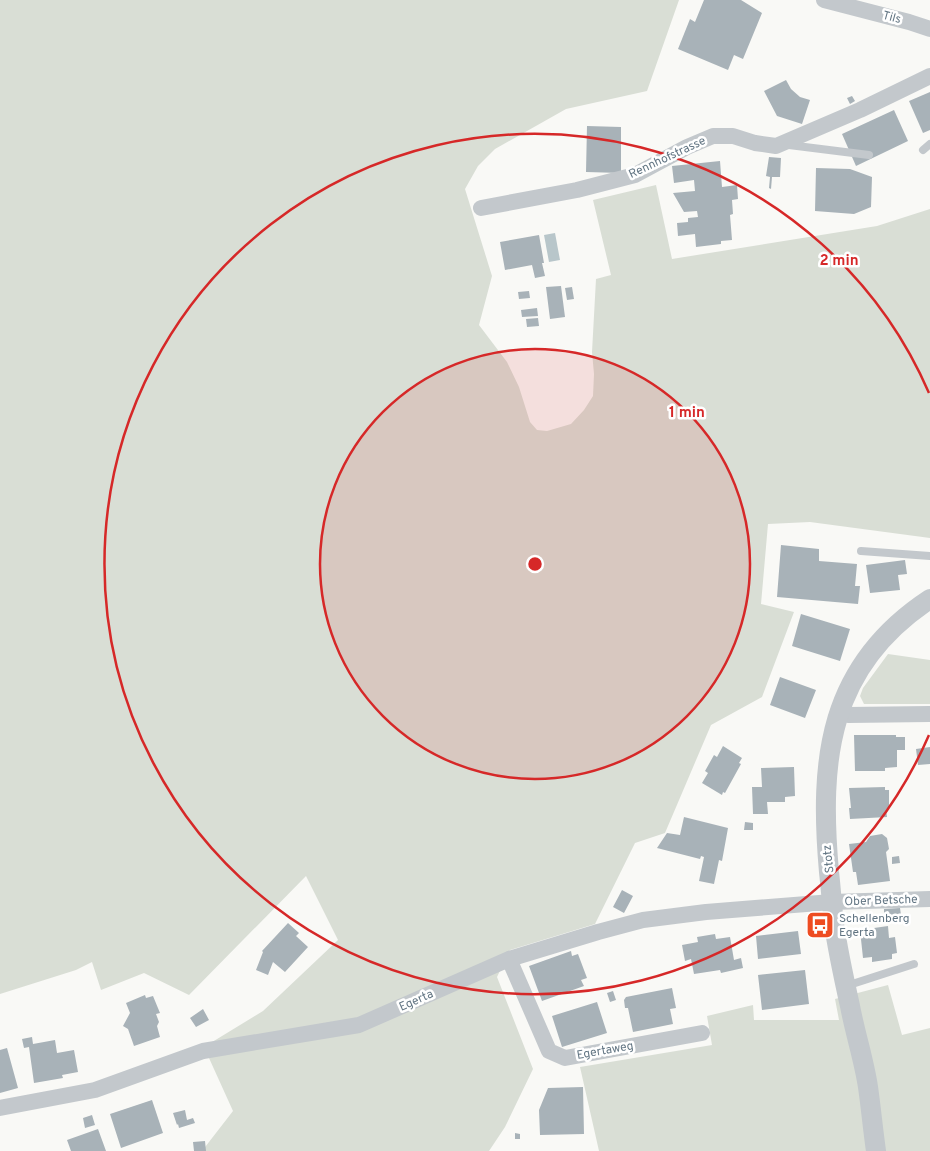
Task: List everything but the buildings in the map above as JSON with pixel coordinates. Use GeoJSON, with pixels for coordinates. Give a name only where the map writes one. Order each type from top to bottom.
{"type":"FeatureCollection","features":[{"type":"Feature","properties":{"kind":"street","name":"Tils"},"geometry":{"type":"LineString","coordinates":[[824,0],[930,29]]}},
{"type":"Feature","properties":{"kind":"street","name":"Rennhofstrasse"},"geometry":{"type":"LineString","coordinates":[[481,208],[577,190],[635,175],[687,147],[713,136],[733,136],[755,143],[776,146],[860,110],[930,76]]}},
{"type":"Feature","properties":{"kind":"street","name":"Stotz"},"geometry":{"type":"LineString","coordinates":[[875,1151],[868,1087],[834,925],[826,831],[826,774],[831,741],[839,712],[853,680],[870,653],[891,629],[930,598]]}},
{"type":"Feature","properties":{"kind":"street"},"geometry":{"type":"LineString","coordinates":[[839,712],[848,715],[930,714]]}},
{"type":"Feature","properties":{"kind":"street","name":"Ober Betsche"},"geometry":{"type":"LineString","coordinates":[[832,902],[930,899]]}},
{"type":"Feature","properties":{"kind":"street","name":"Egerta"},"geometry":{"type":"LineString","coordinates":[[0,1108],[95,1090],[204,1051],[359,1025],[509,960],[643,920],[706,912],[832,902]]}},
{"type":"Feature","properties":{"kind":"street","name":"Egertaweg"},"geometry":{"type":"LineString","coordinates":[[509,960],[549,1051],[564,1058],[702,1033]]}},
{"type":"Feature","properties":{"kind":"lane"},"geometry":{"type":"LineString","coordinates":[[781,144],[869,155]]}},
{"type":"Feature","properties":{"kind":"lane"},"geometry":{"type":"LineString","coordinates":[[923,150],[930,144]]}},
{"type":"Feature","properties":{"kind":"lane"},"geometry":{"type":"LineString","coordinates":[[861,551],[930,556]]}},
{"type":"Feature","properties":{"kind":"lane"},"geometry":{"type":"LineString","coordinates":[[846,986],[914,964]]}},
{"type":"Feature","properties":{"kind":"shaded area"},"geometry":{"type":"Polygon","coordinates":[[[0,0],[679,0],[647,91],[566,109],[495,149],[478,166],[465,189],[492,276],[479,325],[507,362],[519,387],[530,422],[537,430],[547,431],[571,424],[584,410],[593,396],[592,352],[596,279],[611,275],[593,200],[656,185],[672,259],[877,226],[930,209],[930,538],[810,522],[768,524],[761,604],[794,612],[762,697],[711,725],[665,833],[635,843],[595,924],[510,950],[497,977],[533,1069],[505,1127],[489,1151],[202,1151],[233,1111],[204,1047],[263,1011],[338,940],[306,876],[189,995],[144,973],[101,990],[92,962],[76,970],[0,994],[0,0]]]}},
{"type":"Feature","properties":{"kind":"shaded area"},"geometry":{"type":"Polygon","coordinates":[[[555,233],[560,260],[549,262],[544,235],[555,233]]]}},
{"type":"Feature","properties":{"kind":"shaded area"},"geometry":{"type":"Polygon","coordinates":[[[888,654],[930,660],[930,704],[864,704],[860,696],[863,688],[888,654]]]}},
{"type":"Feature","properties":{"kind":"shaded area"},"geometry":{"type":"Polygon","coordinates":[[[888,985],[902,1035],[930,1028],[930,1151],[599,1151],[580,1067],[712,1045],[707,1016],[753,1005],[754,1020],[839,1020],[835,999],[888,985]]]}},
{"type":"Feature","properties":{"kind":"place","name":"Schellenberg Egerta"},"geometry":{"type":"Point","coordinates":[820,925]}}]}
